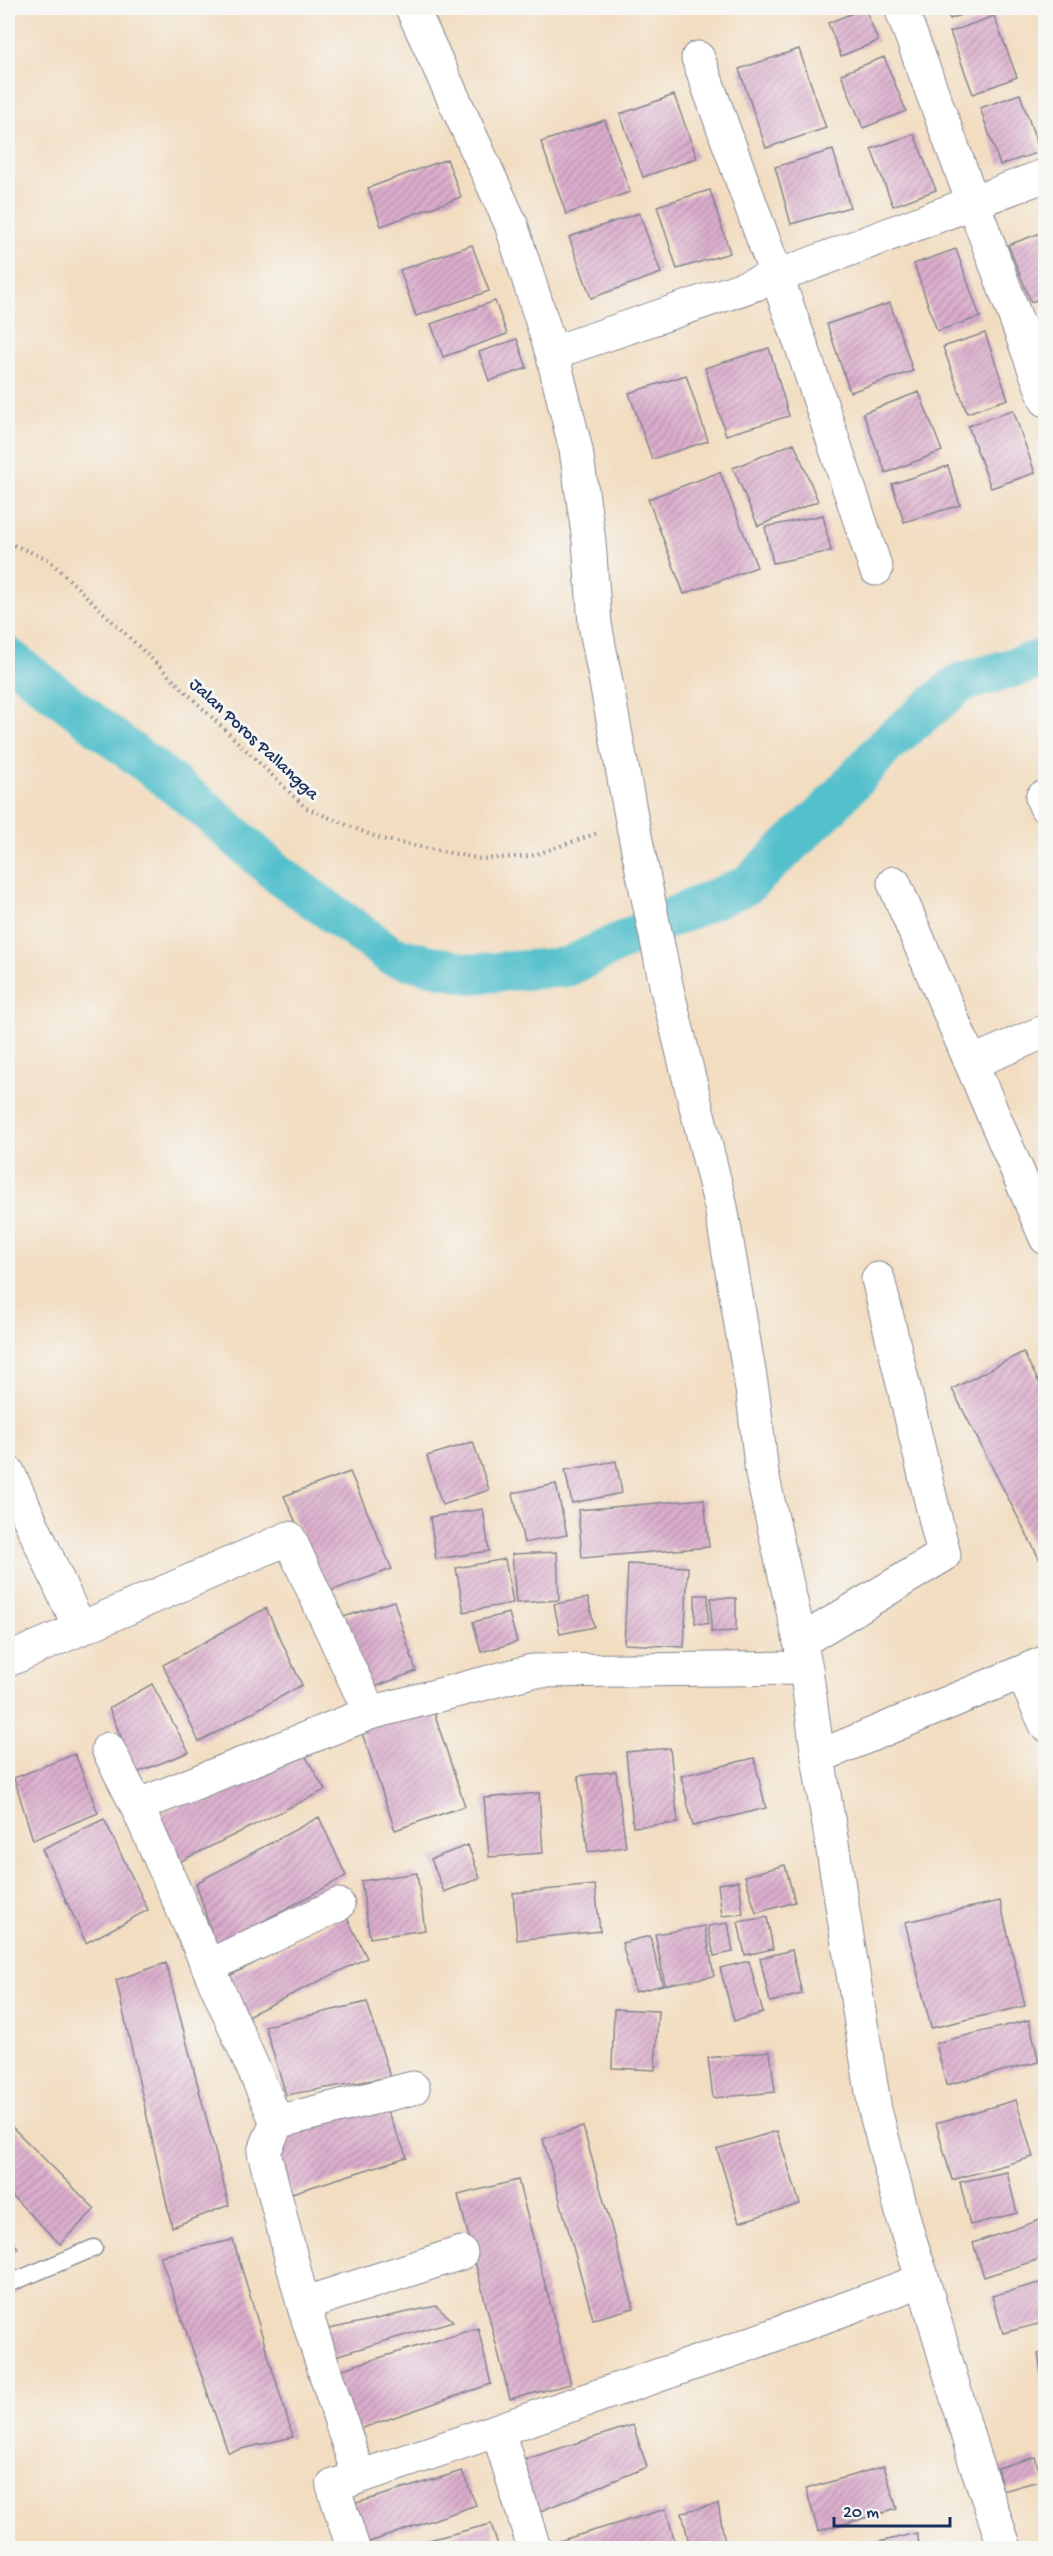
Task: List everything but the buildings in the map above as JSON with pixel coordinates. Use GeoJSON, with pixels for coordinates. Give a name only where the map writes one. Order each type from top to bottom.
{"type":"FeatureCollection","features":[{"type":"Feature","properties":{"kind":"street"},"geometry":{"type":"LineString","coordinates":[[412,8],[511,224],[552,354],[576,450],[589,541],[596,624],[646,890],[721,1207],[753,1395],[762,1474],[803,1655],[875,2110],[907,2231],[974,2458],[1005,2548]]}},
{"type":"Feature","properties":{"kind":"street"},"geometry":{"type":"LineString","coordinates":[[901,8],[971,202],[1046,399]]}},
{"type":"Feature","properties":{"kind":"street"},"geometry":{"type":"LineString","coordinates":[[698,58],[802,347],[876,569]]}},
{"type":"Feature","properties":{"kind":"street"},"geometry":{"type":"LineString","coordinates":[[552,354],[776,277],[1046,175]]}},
{"type":"Feature","properties":{"kind":"street"},"geometry":{"type":"LineString","coordinates":[[894,883],[1044,1233]]}},
{"type":"Feature","properties":{"kind":"street"},"geometry":{"type":"LineString","coordinates":[[971,1063],[1046,1031]]}},
{"type":"Feature","properties":{"kind":"street"},"geometry":{"type":"LineString","coordinates":[[137,1806],[370,1713],[532,1671],[803,1655],[944,1555],[878,1279]]}},
{"type":"Feature","properties":{"kind":"street"},"geometry":{"type":"LineString","coordinates":[[8,1472],[80,1629]]}},
{"type":"Feature","properties":{"kind":"street"},"geometry":{"type":"LineString","coordinates":[[8,1660],[289,1538],[370,1713]]}},
{"type":"Feature","properties":{"kind":"street"},"geometry":{"type":"LineString","coordinates":[[818,1757],[1034,1668],[1046,1725]]}},
{"type":"Feature","properties":{"kind":"street"},"geometry":{"type":"LineString","coordinates":[[108,1749],[137,1806],[278,2122],[264,2152],[303,2304],[359,2477]]}},
{"type":"Feature","properties":{"kind":"street"},"geometry":{"type":"LineString","coordinates":[[208,1966],[338,1905]]}},
{"type":"Feature","properties":{"kind":"street"},"geometry":{"type":"LineString","coordinates":[[278,2122],[413,2088]]}},
{"type":"Feature","properties":{"kind":"street"},"geometry":{"type":"LineString","coordinates":[[303,2304],[461,2253]]}},
{"type":"Feature","properties":{"kind":"street"},"geometry":{"type":"LineString","coordinates":[[353,2548],[333,2486],[736,2349],[923,2280]]}},
{"type":"Feature","properties":{"kind":"street"},"geometry":{"type":"LineString","coordinates":[[498,2431],[534,2548]]}},
{"type":"Feature","properties":{"kind":"lane"},"geometry":{"type":"LineString","coordinates":[[8,2284],[94,2248]]}},
{"type":"Feature","properties":{"kind":"path","name":"Jalan Poros Pallangga"},"geometry":{"type":"LineString","coordinates":[[8,543],[48,559],[306,808],[381,838],[481,859],[531,856],[632,821]]}},
{"type":"Feature","properties":{"kind":"waterway"},"geometry":{"type":"LineString","coordinates":[[8,657],[199,804],[278,874],[392,956],[471,974],[567,967],[672,917],[747,885],[827,810],[889,742],[960,683],[1046,658]]}}]}
